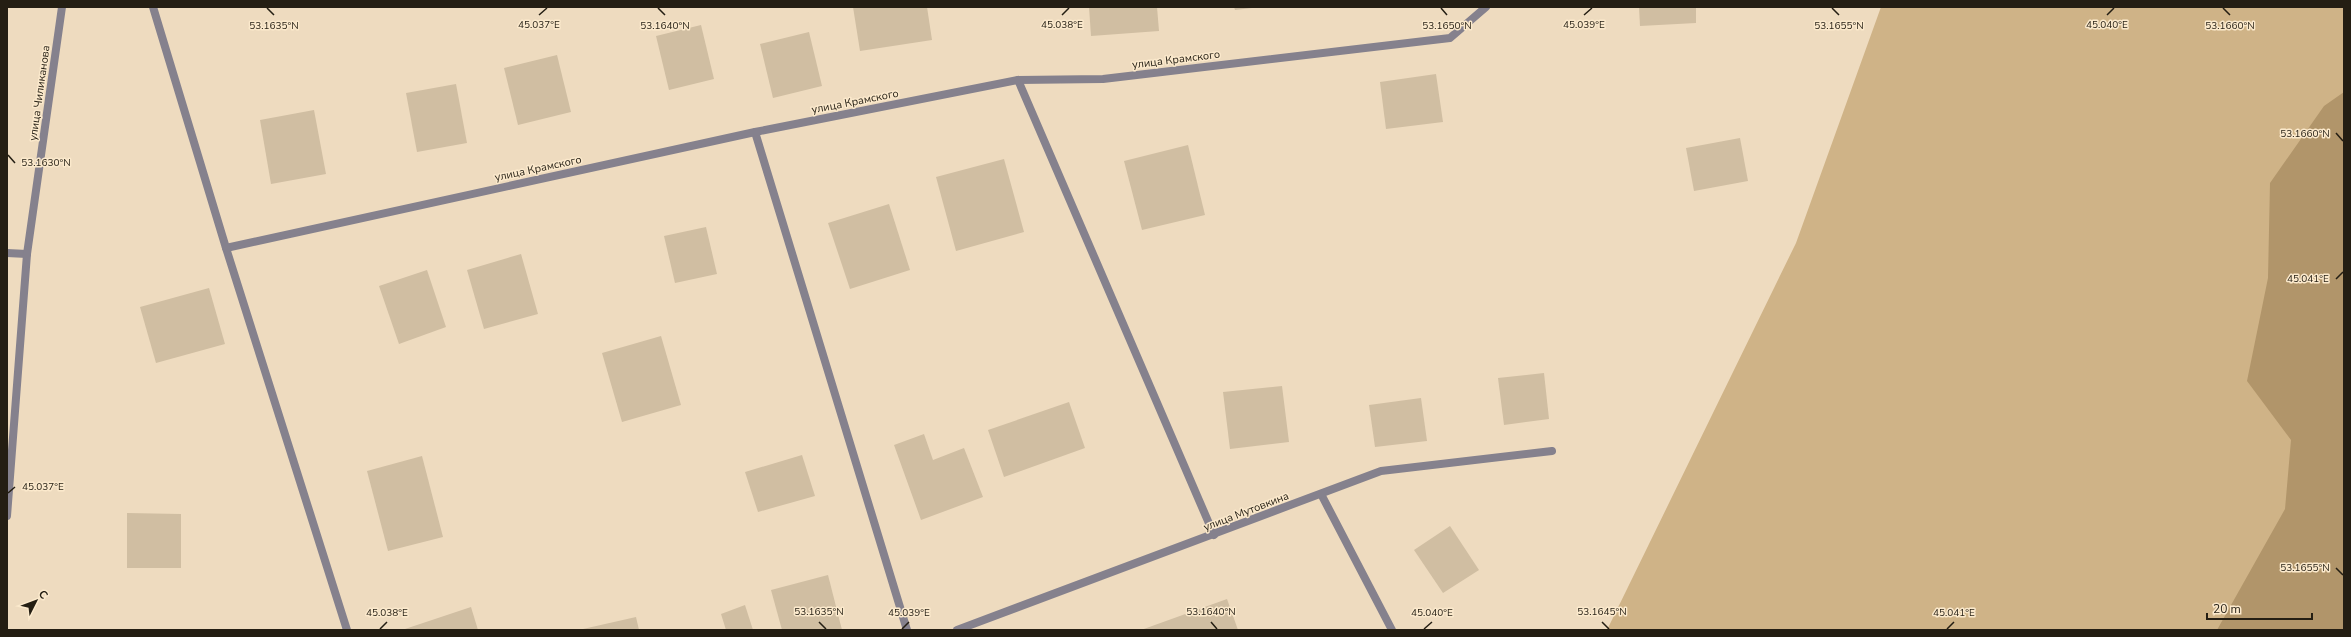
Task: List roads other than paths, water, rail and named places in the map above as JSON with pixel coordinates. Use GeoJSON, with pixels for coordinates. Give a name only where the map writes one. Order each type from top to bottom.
{"type":"FeatureCollection","features":[{"type":"Feature","properties":{"kind":"street","name":"улица Чиликанова"},"geometry":{"type":"LineString","coordinates":[[7,516],[27,254],[62,7]]}},
{"type":"Feature","properties":{"kind":"street"},"geometry":{"type":"LineString","coordinates":[[153,7],[226,248],[347,630]]}},
{"type":"Feature","properties":{"kind":"street","name":"улица Крамского"},"geometry":{"type":"LineString","coordinates":[[226,248],[754,132],[1018,80],[1103,79],[1450,38],[1486,7]]}},
{"type":"Feature","properties":{"kind":"street"},"geometry":{"type":"LineString","coordinates":[[1018,80],[1214,535]]}},
{"type":"Feature","properties":{"kind":"street"},"geometry":{"type":"LineString","coordinates":[[754,132],[907,630]]}},
{"type":"Feature","properties":{"kind":"street"},"geometry":{"type":"LineString","coordinates":[[7,253],[27,254]]}},
{"type":"Feature","properties":{"kind":"street","name":"улица Мутовкина"},"geometry":{"type":"LineString","coordinates":[[957,630],[1214,535],[1381,471],[1552,451]]}},
{"type":"Feature","properties":{"kind":"street"},"geometry":{"type":"LineString","coordinates":[[1321,494],[1392,630]]}}]}
